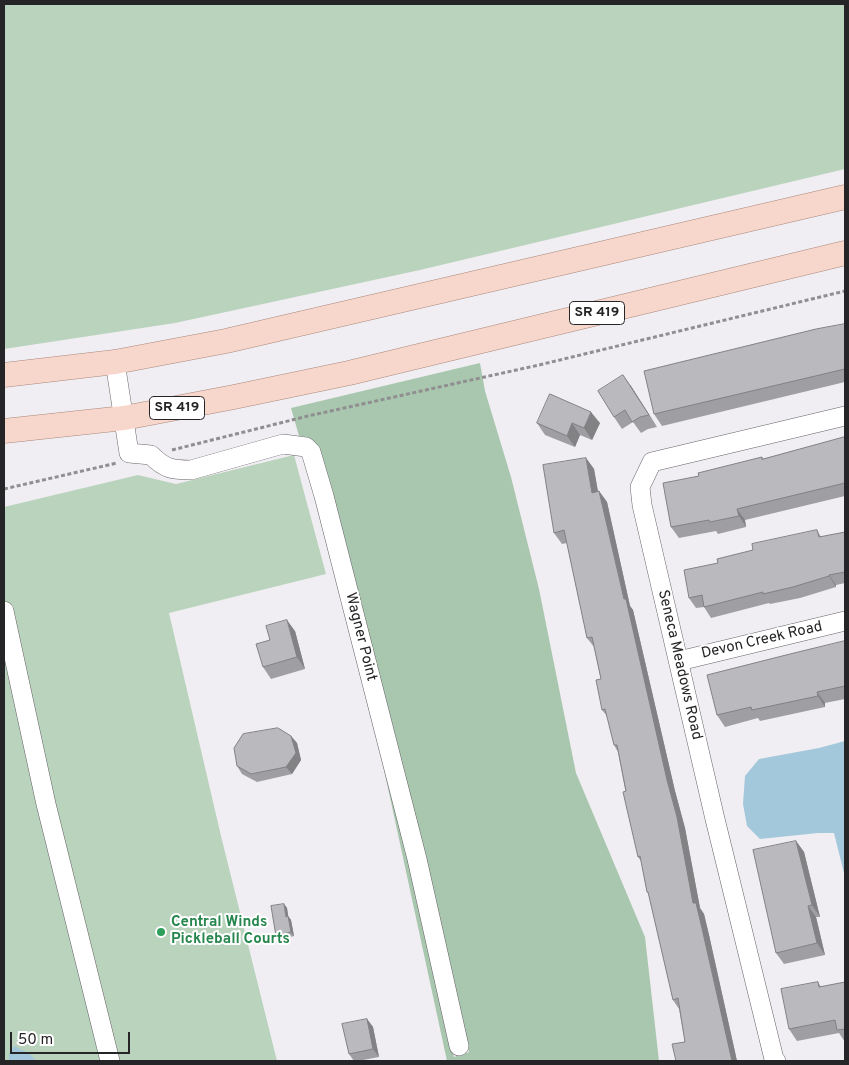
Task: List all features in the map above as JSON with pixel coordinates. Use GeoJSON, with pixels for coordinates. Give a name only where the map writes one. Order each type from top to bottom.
{"type":"FeatureCollection","features":[{"type":"Feature","properties":{"kind":"main road"},"geometry":{"type":"LineString","coordinates":[[4,375],[115,362],[180,351],[280,330],[845,197]]}},
{"type":"Feature","properties":{"kind":"main road","name":"SR 419"},"geometry":{"type":"LineString","coordinates":[[4,432],[124,418],[234,397],[349,372],[845,253]]}},
{"type":"Feature","properties":{"kind":"street"},"geometry":{"type":"LineString","coordinates":[[115,362],[124,418]]}},
{"type":"Feature","properties":{"kind":"street","name":"Seneca Meadows Road"},"geometry":{"type":"LineString","coordinates":[[776,1061],[715,819],[642,505],[640,487],[652,462],[845,416]]}},
{"type":"Feature","properties":{"kind":"street","name":"Wagner Point"},"geometry":{"type":"LineString","coordinates":[[124,418],[129,454],[151,456],[162,466],[176,470],[191,470],[282,444],[306,447],[311,452],[327,505],[414,850],[459,1046]]}},
{"type":"Feature","properties":{"kind":"street"},"geometry":{"type":"LineString","coordinates":[[4,611],[46,804],[110,1061]]}},
{"type":"Feature","properties":{"kind":"street","name":"Devon Creek Road"},"geometry":{"type":"LineString","coordinates":[[679,661],[845,621]]}},
{"type":"Feature","properties":{"kind":"path"},"geometry":{"type":"LineString","coordinates":[[4,488],[151,456],[308,416],[539,366],[845,291]]}},
{"type":"Feature","properties":{"kind":"green space"},"geometry":{"type":"Polygon","coordinates":[[[4,4],[845,4],[845,169],[420,270],[175,323],[4,349],[4,4]]]}},
{"type":"Feature","properties":{"kind":"green space"},"geometry":{"type":"Polygon","coordinates":[[[480,363],[485,391],[511,477],[539,589],[576,773],[645,937],[659,1061],[447,1061],[378,742],[409,862],[454,1057],[469,1052],[424,857],[312,440],[308,437],[299,436],[291,408],[480,363]]]}},
{"type":"Feature","properties":{"kind":"green space"},"geometry":{"type":"Polygon","coordinates":[[[294,455],[326,574],[169,613],[221,836],[277,1061],[4,1061],[4,507],[138,475],[176,484],[294,455]]]}},
{"type":"Feature","properties":{"kind":"water"},"geometry":{"type":"Polygon","coordinates":[[[845,741],[845,877],[834,833],[760,839],[747,826],[743,804],[745,776],[759,759],[819,748],[845,741]]]}},
{"type":"Feature","properties":{"kind":"water"},"geometry":{"type":"Polygon","coordinates":[[[14,1046],[30,1054],[36,1061],[9,1061],[9,1054],[14,1046]]]}},
{"type":"Feature","properties":{"kind":"building"},"geometry":{"type":"Polygon","coordinates":[[[845,324],[845,369],[654,414],[644,371],[816,329],[845,324]]]}},
{"type":"Feature","properties":{"kind":"building"},"geometry":{"type":"Polygon","coordinates":[[[623,375],[649,415],[640,417],[632,422],[625,410],[614,417],[598,391],[623,375]]]}},
{"type":"Feature","properties":{"kind":"building"},"geometry":{"type":"Polygon","coordinates":[[[550,394],[591,412],[584,428],[572,423],[567,436],[537,423],[550,394]]]}},
{"type":"Feature","properties":{"kind":"building"},"geometry":{"type":"Polygon","coordinates":[[[845,437],[845,483],[737,509],[739,516],[671,527],[663,483],[699,476],[698,473],[762,457],[762,459],[845,437]]]}},
{"type":"Feature","properties":{"kind":"building"},"geometry":{"type":"Polygon","coordinates":[[[586,458],[592,493],[599,491],[624,599],[626,599],[677,817],[693,903],[696,903],[732,1061],[676,1061],[672,1044],[685,1042],[678,998],[673,1000],[640,856],[638,857],[623,792],[626,791],[617,745],[614,745],[605,709],[602,710],[596,680],[601,679],[592,637],[587,638],[564,530],[554,533],[543,465],[586,458]]]}},
{"type":"Feature","properties":{"kind":"building"},"geometry":{"type":"Polygon","coordinates":[[[817,530],[819,537],[845,532],[845,572],[829,575],[793,587],[763,594],[763,592],[704,607],[702,595],[689,598],[684,570],[718,563],[717,559],[753,550],[752,544],[817,530]]]}},
{"type":"Feature","properties":{"kind":"building"},"geometry":{"type":"Polygon","coordinates":[[[287,620],[297,657],[263,667],[256,644],[270,640],[266,626],[287,620]]]}},
{"type":"Feature","properties":{"kind":"building"},"geometry":{"type":"Polygon","coordinates":[[[845,641],[845,686],[817,692],[818,696],[752,710],[751,707],[717,715],[707,675],[845,641]]]}},
{"type":"Feature","properties":{"kind":"building"},"geometry":{"type":"Polygon","coordinates":[[[278,728],[291,736],[296,753],[286,767],[251,774],[237,766],[234,748],[243,734],[278,728]]]}},
{"type":"Feature","properties":{"kind":"building"},"geometry":{"type":"Polygon","coordinates":[[[796,841],[812,905],[808,906],[817,943],[776,953],[753,850],[796,841]]]}},
{"type":"Feature","properties":{"kind":"building"},"geometry":{"type":"Polygon","coordinates":[[[284,904],[291,932],[276,936],[271,906],[284,904]]]}},
{"type":"Feature","properties":{"kind":"building"},"geometry":{"type":"Polygon","coordinates":[[[818,982],[819,987],[845,982],[845,1029],[837,1030],[835,1020],[789,1029],[781,989],[818,982]]]}},
{"type":"Feature","properties":{"kind":"building"},"geometry":{"type":"Polygon","coordinates":[[[367,1019],[373,1049],[349,1054],[342,1024],[367,1019]]]}},
{"type":"Feature","properties":{"kind":"place","name":"Central Winds Pickleball Courts"},"geometry":{"type":"Point","coordinates":[161,932]}}]}
